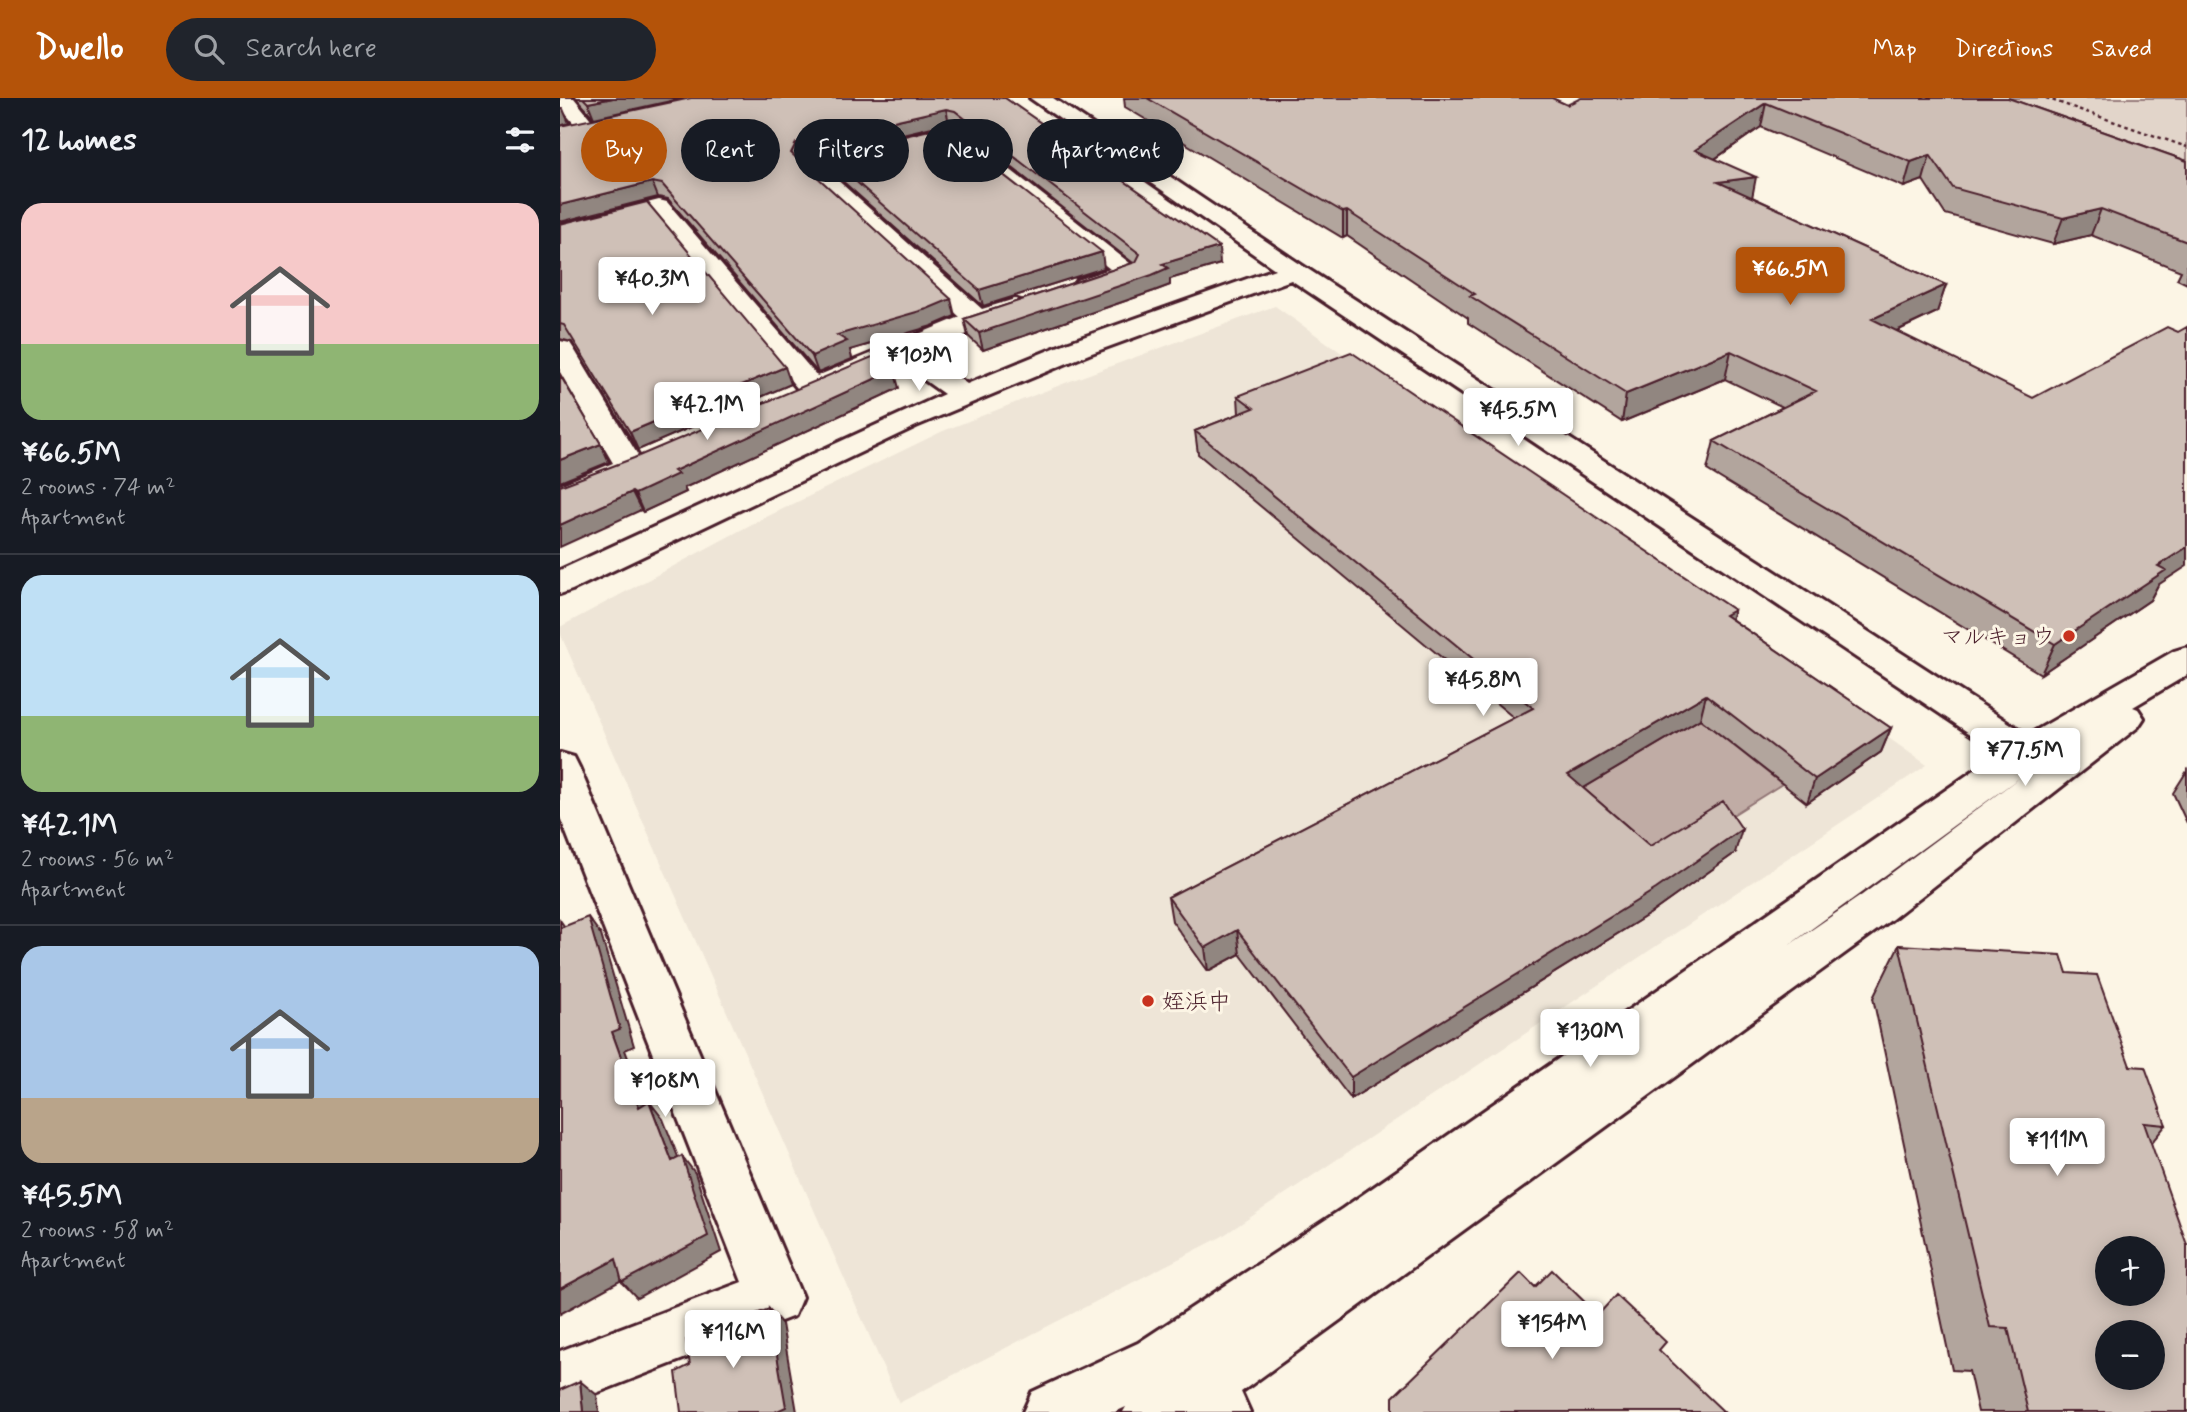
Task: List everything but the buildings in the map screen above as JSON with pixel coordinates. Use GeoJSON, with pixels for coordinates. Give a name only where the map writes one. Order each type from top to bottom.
{"type":"FeatureCollection","features":[{"type":"Feature","properties":{"kind":"street"},"geometry":{"type":"LineString","coordinates":[[563,98],[581,121]]}},
{"type":"Feature","properties":{"kind":"street"},"geometry":{"type":"LineString","coordinates":[[1040,98],[1294,271],[2042,763]]}},
{"type":"Feature","properties":{"kind":"street"},"geometry":{"type":"LineString","coordinates":[[978,319],[809,166],[950,132],[1128,271],[1065,291]]}},
{"type":"Feature","properties":{"kind":"street"},"geometry":{"type":"LineString","coordinates":[[560,232],[659,207],[800,393],[978,319],[1040,299]]}},
{"type":"Feature","properties":{"kind":"street"},"geometry":{"type":"LineString","coordinates":[[560,583],[905,420],[1079,348],[1294,271]]}},
{"type":"Feature","properties":{"kind":"street"},"geometry":{"type":"LineString","coordinates":[[560,349],[642,462],[560,496]]}},
{"type":"Feature","properties":{"kind":"street"},"geometry":{"type":"LineString","coordinates":[[901,351],[965,396]]}},
{"type":"Feature","properties":{"kind":"street"},"geometry":{"type":"LineString","coordinates":[[1152,1412],[1213,1398],[1865,915],[2042,763],[2187,659]]}},
{"type":"Feature","properties":{"kind":"street"},"geometry":{"type":"LineString","coordinates":[[1052,1412],[1158,1363],[2042,763],[2187,668]]}},
{"type":"Feature","properties":{"kind":"street"},"geometry":{"type":"LineString","coordinates":[[560,767],[775,1297],[560,1379]]}},
{"type":"Feature","properties":{"kind":"path"},"geometry":{"type":"LineString","coordinates":[[2046,98],[2187,147]]}},
{"type":"Feature","properties":{"kind":"shaded area"},"geometry":{"type":"Polygon","coordinates":[[[1947,98],[2187,98],[2187,185],[1947,98]]]}},
{"type":"Feature","properties":{"kind":"shaded area","name":"姪浜中"},"geometry":{"type":"Polygon","coordinates":[[[1275,306],[1927,765],[1221,1237],[899,1403],[560,633],[560,627],[752,524],[943,431],[1275,306]]]}},
{"type":"Feature","properties":{"kind":"shaded area"},"geometry":{"type":"Polygon","coordinates":[[[1700,719],[1782,784],[1645,870],[1565,799],[1700,719]]]}},
{"type":"Feature","properties":{"kind":"place","name":"マルキョウ"},"geometry":{"type":"Point","coordinates":[2069,636]}},
{"type":"Feature","properties":{"kind":"place","name":"姪浜中"},"geometry":{"type":"Point","coordinates":[1148,1001]}}]}
